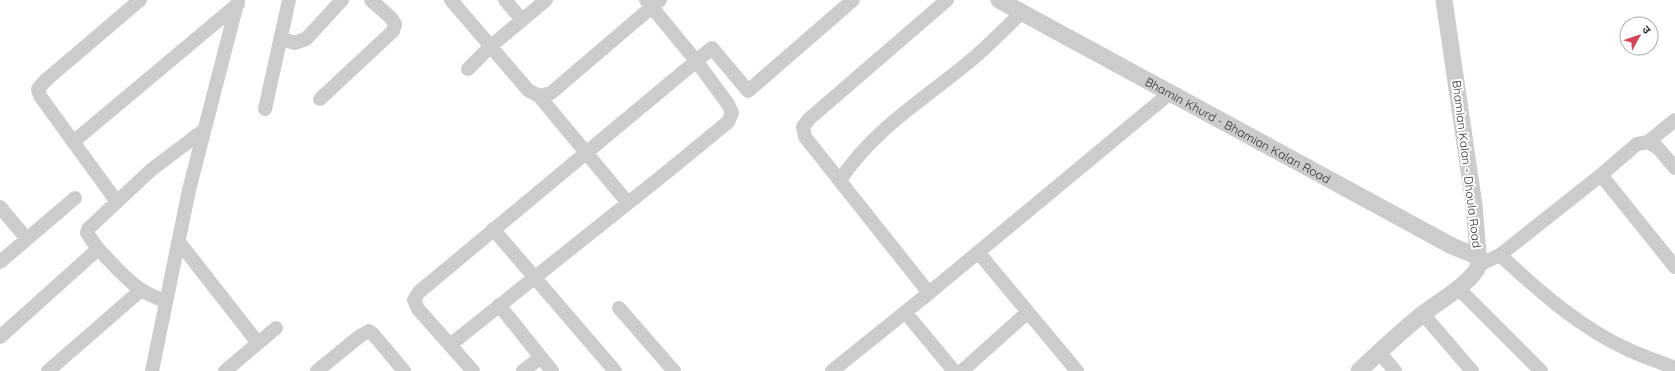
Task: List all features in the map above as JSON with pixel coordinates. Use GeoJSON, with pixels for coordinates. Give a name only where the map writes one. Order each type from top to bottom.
{"type":"FeatureCollection","features":[{"type":"Feature","properties":{"kind":"street"},"geometry":{"type":"LineString","coordinates":[[117,202],[40,96],[38,89],[46,80],[140,0]]}},
{"type":"Feature","properties":{"kind":"street"},"geometry":{"type":"LineString","coordinates":[[265,109],[289,0]]}},
{"type":"Feature","properties":{"kind":"street"},"geometry":{"type":"LineString","coordinates":[[281,38],[294,43],[306,39],[342,0]]}},
{"type":"Feature","properties":{"kind":"street"},"geometry":{"type":"LineString","coordinates":[[320,99],[393,31],[395,24],[391,18],[371,0]]}},
{"type":"Feature","properties":{"kind":"street"},"geometry":{"type":"LineString","coordinates":[[452,0],[528,90],[539,96],[585,154],[628,203]]}},
{"type":"Feature","properties":{"kind":"street"},"geometry":{"type":"LineString","coordinates":[[506,0],[522,20]]}},
{"type":"Feature","properties":{"kind":"street"},"geometry":{"type":"LineString","coordinates":[[468,70],[491,46],[546,0]]}},
{"type":"Feature","properties":{"kind":"street"},"geometry":{"type":"LineString","coordinates":[[473,371],[418,309],[414,300],[419,292],[712,48],[748,91],[853,0]]}},
{"type":"Feature","properties":{"kind":"street"},"geometry":{"type":"LineString","coordinates":[[929,293],[805,137],[803,127],[808,119],[946,0]]}},
{"type":"Feature","properties":{"kind":"street","name":"Bhamin Khurd - Bhamian Kalan Road"},"geometry":{"type":"LineString","coordinates":[[999,0],[1479,261]]}},
{"type":"Feature","properties":{"kind":"street","name":"Bhamian Kalan - Dhoula Road"},"geometry":{"type":"LineString","coordinates":[[1359,371],[1423,314],[1458,288],[1476,270],[1479,261],[1474,205],[1444,0]]}},
{"type":"Feature","properties":{"kind":"street"},"geometry":{"type":"LineString","coordinates":[[73,142],[238,2]]}},
{"type":"Feature","properties":{"kind":"street"},"geometry":{"type":"LineString","coordinates":[[152,371],[189,190],[238,2]]}},
{"type":"Feature","properties":{"kind":"street"},"geometry":{"type":"LineString","coordinates":[[450,344],[728,122],[732,113],[728,104],[653,2],[551,93],[539,96]]}},
{"type":"Feature","properties":{"kind":"street"},"geometry":{"type":"LineString","coordinates":[[840,180],[852,162],[874,137],[976,56],[1022,12]]}},
{"type":"Feature","properties":{"kind":"street"},"geometry":{"type":"LineString","coordinates":[[832,371],[848,366],[905,312],[1170,92]]}},
{"type":"Feature","properties":{"kind":"street"},"geometry":{"type":"LineString","coordinates":[[1479,261],[1500,255],[1601,175],[1637,144],[1648,142],[1675,120]]}},
{"type":"Feature","properties":{"kind":"street"},"geometry":{"type":"LineString","coordinates":[[166,301],[151,296],[140,290],[98,249],[87,233],[88,229],[151,170],[204,130]]}},
{"type":"Feature","properties":{"kind":"street"},"geometry":{"type":"LineString","coordinates":[[1648,142],[1658,148],[1675,168]]}},
{"type":"Feature","properties":{"kind":"street"},"geometry":{"type":"LineString","coordinates":[[1601,175],[1675,267]]}},
{"type":"Feature","properties":{"kind":"street"},"geometry":{"type":"LineString","coordinates":[[0,262],[75,198]]}},
{"type":"Feature","properties":{"kind":"street"},"geometry":{"type":"LineString","coordinates":[[0,207],[27,239]]}},
{"type":"Feature","properties":{"kind":"street"},"geometry":{"type":"LineString","coordinates":[[493,230],[615,371]]}},
{"type":"Feature","properties":{"kind":"street"},"geometry":{"type":"LineString","coordinates":[[179,242],[258,344]]}},
{"type":"Feature","properties":{"kind":"street"},"geometry":{"type":"LineString","coordinates":[[0,337],[98,249]]}},
{"type":"Feature","properties":{"kind":"street"},"geometry":{"type":"LineString","coordinates":[[978,252],[1077,371]]}},
{"type":"Feature","properties":{"kind":"street"},"geometry":{"type":"LineString","coordinates":[[1500,255],[1571,316],[1606,338],[1629,350],[1675,368]]}},
{"type":"Feature","properties":{"kind":"street"},"geometry":{"type":"LineString","coordinates":[[1458,288],[1541,371]]}},
{"type":"Feature","properties":{"kind":"street"},"geometry":{"type":"LineString","coordinates":[[48,371],[140,290]]}},
{"type":"Feature","properties":{"kind":"street"},"geometry":{"type":"LineString","coordinates":[[500,305],[552,371]]}},
{"type":"Feature","properties":{"kind":"street"},"geometry":{"type":"LineString","coordinates":[[619,308],[674,371]]}},
{"type":"Feature","properties":{"kind":"street"},"geometry":{"type":"LineString","coordinates":[[905,312],[954,371]]}},
{"type":"Feature","properties":{"kind":"street"},"geometry":{"type":"LineString","coordinates":[[962,371],[1028,312]]}},
{"type":"Feature","properties":{"kind":"street"},"geometry":{"type":"LineString","coordinates":[[1423,314],[1472,371]]}},
{"type":"Feature","properties":{"kind":"street"},"geometry":{"type":"LineString","coordinates":[[225,371],[276,328]]}},
{"type":"Feature","properties":{"kind":"street"},"geometry":{"type":"LineString","coordinates":[[317,371],[360,336],[369,331],[404,371]]}},
{"type":"Feature","properties":{"kind":"street"},"geometry":{"type":"LineString","coordinates":[[1379,352],[1395,371]]}},
{"type":"Feature","properties":{"kind":"street"},"geometry":{"type":"LineString","coordinates":[[523,371],[541,357]]}}]}
